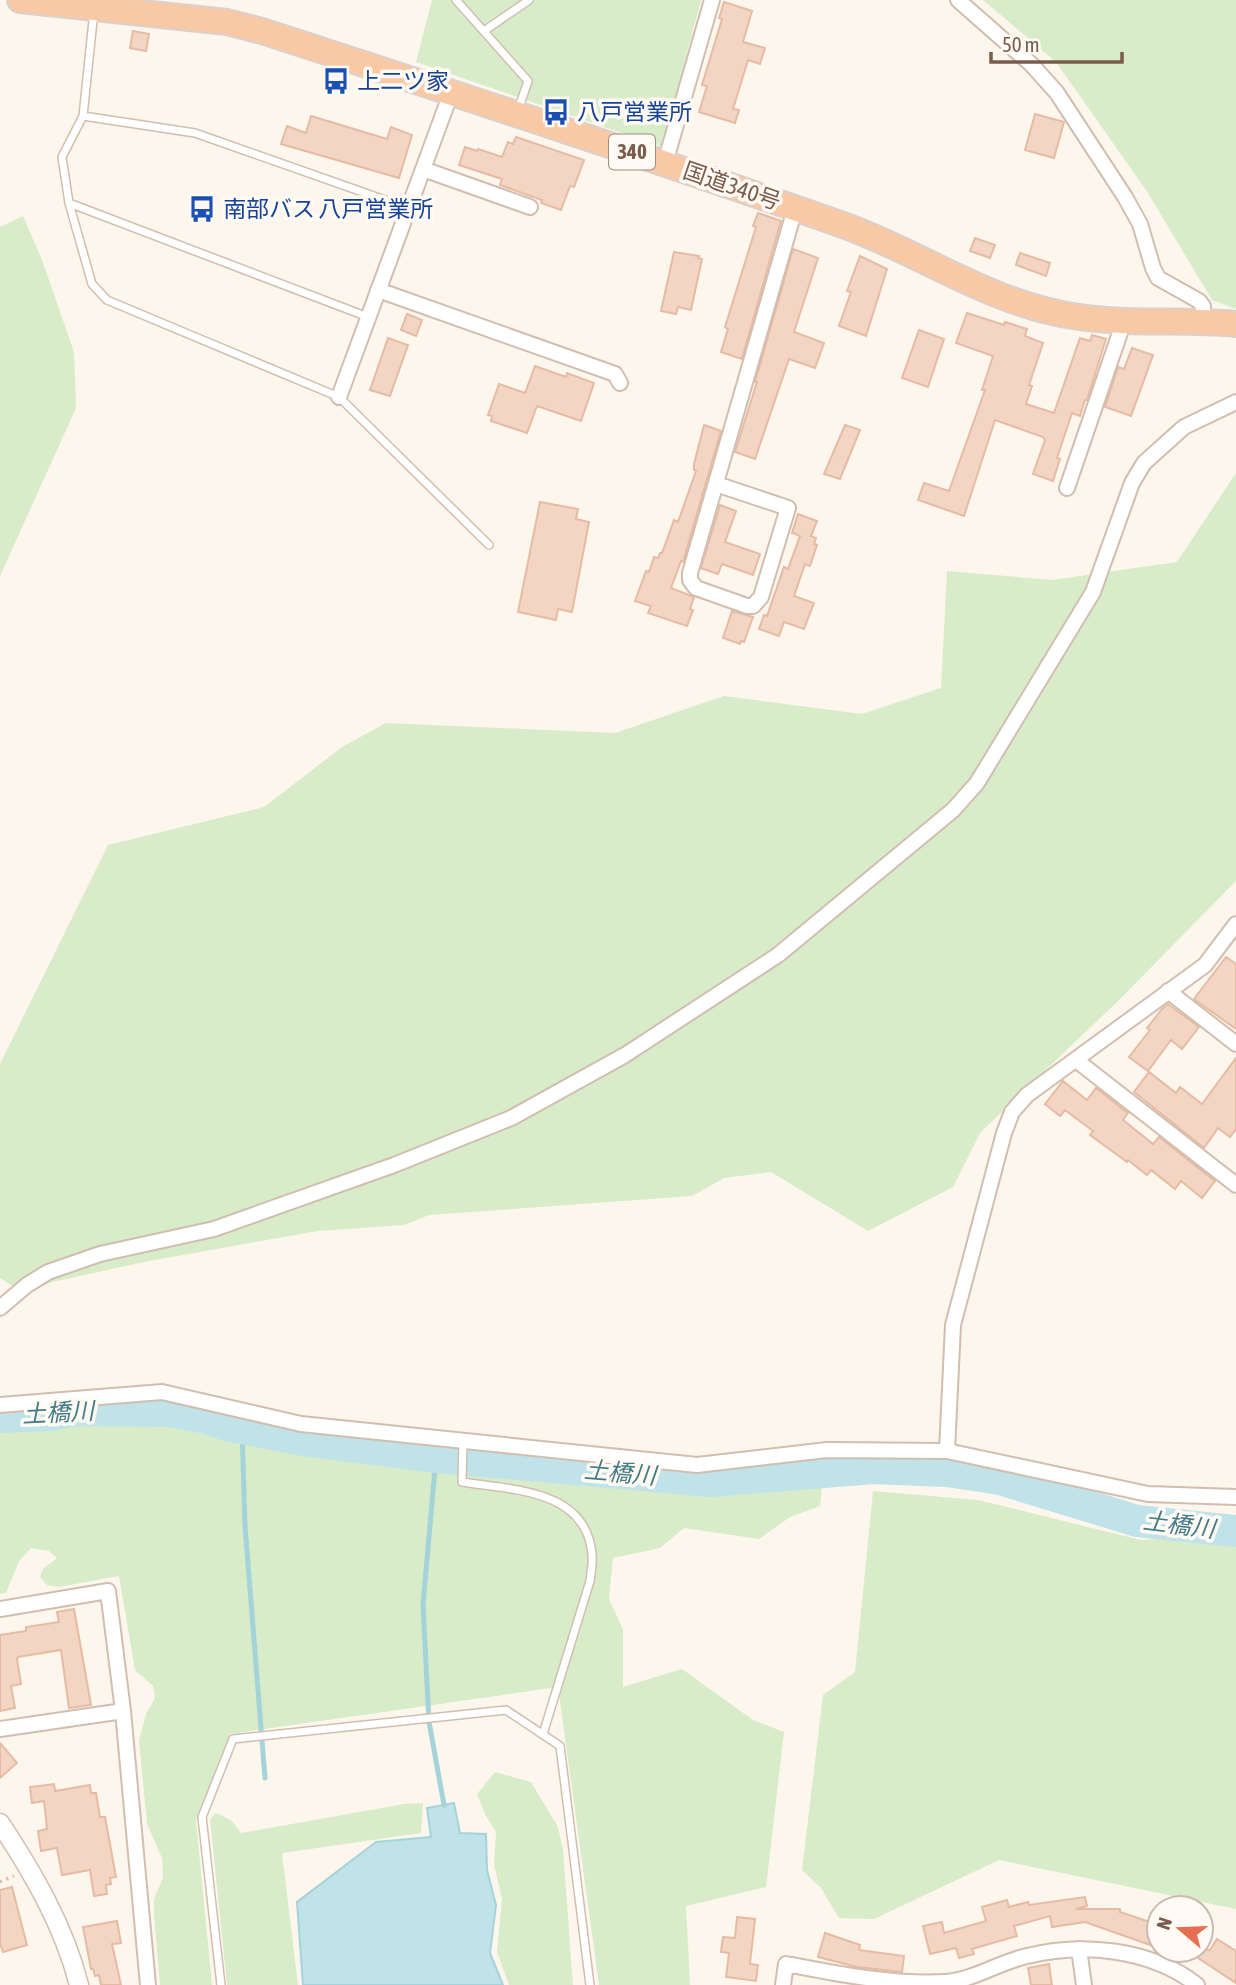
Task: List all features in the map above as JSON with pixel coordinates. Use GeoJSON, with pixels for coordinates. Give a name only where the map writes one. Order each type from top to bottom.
{"type":"FeatureCollection","features":[{"type":"Feature","properties":{"kind":"highway","name":"国道340号"},"geometry":{"type":"LineString","coordinates":[[20,0],[227,22],[262,31],[665,163],[847,226],[1026,306],[1073,316],[1124,321],[1203,321],[1236,324]]}},
{"type":"Feature","properties":{"kind":"street"},"geometry":{"type":"LineString","coordinates":[[665,163],[712,0]]}},
{"type":"Feature","properties":{"kind":"street"},"geometry":{"type":"LineString","coordinates":[[958,0],[1032,65],[1057,93],[1125,197],[1140,225],[1158,278],[1199,301],[1203,306],[1203,321]]}},
{"type":"Feature","properties":{"kind":"street"},"geometry":{"type":"LineString","coordinates":[[339,397],[451,93]]}},
{"type":"Feature","properties":{"kind":"street"},"geometry":{"type":"LineString","coordinates":[[423,169],[530,207]]}},
{"type":"Feature","properties":{"kind":"street"},"geometry":{"type":"LineString","coordinates":[[716,484],[788,508],[761,597],[753,606],[696,588],[690,580],[690,573],[795,209]]}},
{"type":"Feature","properties":{"kind":"street"},"geometry":{"type":"LineString","coordinates":[[378,290],[615,374],[620,383]]}},
{"type":"Feature","properties":{"kind":"street"},"geometry":{"type":"LineString","coordinates":[[1067,488],[1124,321]]}},
{"type":"Feature","properties":{"kind":"street"},"geometry":{"type":"LineString","coordinates":[[0,1308],[27,1285],[48,1272],[100,1254],[214,1229],[394,1165],[511,1118],[625,1055],[778,954],[933,828],[977,783],[1093,592],[1132,483],[1144,463],[1184,427],[1236,402]]}},
{"type":"Feature","properties":{"kind":"street"},"geometry":{"type":"LineString","coordinates":[[947,1451],[953,1325],[1004,1133],[1012,1112],[1027,1095],[1205,965],[1236,924]]}},
{"type":"Feature","properties":{"kind":"street"},"geometry":{"type":"LineString","coordinates":[[1168,991],[1236,1044]]}},
{"type":"Feature","properties":{"kind":"street"},"geometry":{"type":"LineString","coordinates":[[1076,1060],[1236,1185]]}},
{"type":"Feature","properties":{"kind":"street"},"geometry":{"type":"LineString","coordinates":[[0,1405],[162,1392],[301,1424],[697,1465],[827,1450],[947,1451],[1148,1494],[1236,1497]]}},
{"type":"Feature","properties":{"kind":"street"},"geometry":{"type":"LineString","coordinates":[[0,1609],[108,1591],[123,1711],[148,1985]]}},
{"type":"Feature","properties":{"kind":"street"},"geometry":{"type":"LineString","coordinates":[[0,1729],[123,1711]]}},
{"type":"Feature","properties":{"kind":"street"},"geometry":{"type":"LineString","coordinates":[[0,1824],[32,1871],[51,1909],[79,1985]]}},
{"type":"Feature","properties":{"kind":"street"},"geometry":{"type":"LineString","coordinates":[[1079,1949],[1084,1985]]}},
{"type":"Feature","properties":{"kind":"street"},"geometry":{"type":"LineString","coordinates":[[783,1985],[786,1964],[897,1983],[948,1984],[1028,1956],[1079,1949],[1111,1950],[1149,1961],[1197,1985]]}},
{"type":"Feature","properties":{"kind":"lane"},"geometry":{"type":"LineString","coordinates":[[456,0],[528,81],[516,114]]}},
{"type":"Feature","properties":{"kind":"lane"},"geometry":{"type":"LineString","coordinates":[[484,31],[529,0]]}},
{"type":"Feature","properties":{"kind":"lane"},"geometry":{"type":"LineString","coordinates":[[95,8],[83,116],[62,157],[69,203],[92,284],[107,300],[339,397],[489,545]]}},
{"type":"Feature","properties":{"kind":"lane"},"geometry":{"type":"LineString","coordinates":[[83,116],[195,133],[408,208]]}},
{"type":"Feature","properties":{"kind":"lane"},"geometry":{"type":"LineString","coordinates":[[69,203],[369,317]]}},
{"type":"Feature","properties":{"kind":"lane"},"geometry":{"type":"LineString","coordinates":[[463,1440],[462,1482],[539,1494],[560,1503],[580,1518],[589,1536],[592,1556],[590,1581],[543,1734]]}},
{"type":"Feature","properties":{"kind":"lane"},"geometry":{"type":"LineString","coordinates":[[221,1985],[202,1817],[233,1739],[506,1710],[561,1746],[590,1985]]}},
{"type":"Feature","properties":{"kind":"path"},"geometry":{"type":"LineString","coordinates":[[0,1882],[23,1873]]}},
{"type":"Feature","properties":{"kind":"green space"},"geometry":{"type":"Polygon","coordinates":[[[432,0],[701,0],[662,147],[416,62],[432,0]]]}},
{"type":"Feature","properties":{"kind":"green space"},"geometry":{"type":"Polygon","coordinates":[[[983,0],[1236,0],[1236,309],[1212,300],[1148,193],[1056,62],[983,0]]]}},
{"type":"Feature","properties":{"kind":"green space"},"geometry":{"type":"Polygon","coordinates":[[[23,216],[42,260],[74,352],[76,408],[0,576],[0,227],[23,216]]]}},
{"type":"Feature","properties":{"kind":"green space"},"geometry":{"type":"Polygon","coordinates":[[[1236,473],[1236,881],[1118,1001],[980,1133],[953,1187],[868,1231],[771,1172],[724,1178],[692,1196],[429,1215],[404,1225],[318,1231],[149,1261],[52,1282],[24,1294],[0,1278],[0,1064],[108,845],[264,807],[342,747],[386,723],[615,733],[724,696],[862,714],[941,688],[947,571],[1052,580],[1177,562],[1236,473]]]}},
{"type":"Feature","properties":{"kind":"green space"},"geometry":{"type":"Polygon","coordinates":[[[171,1417],[231,1433],[421,1464],[823,1475],[820,1506],[790,1517],[759,1539],[684,1528],[660,1548],[613,1558],[609,1599],[623,1629],[623,1687],[682,1669],[753,1720],[784,1732],[766,1887],[686,1906],[690,1985],[599,1985],[558,1687],[230,1734],[196,1820],[212,1985],[160,1985],[154,1899],[163,1878],[162,1858],[147,1824],[139,1740],[146,1714],[155,1698],[153,1686],[135,1670],[119,1576],[59,1587],[47,1585],[40,1577],[43,1569],[57,1558],[49,1551],[31,1548],[19,1561],[6,1593],[0,1594],[0,1423],[171,1417]]]}},
{"type":"Feature","properties":{"kind":"green space"},"geometry":{"type":"Polygon","coordinates":[[[873,1491],[978,1500],[1141,1540],[1236,1534],[1236,1909],[1215,1905],[1215,1894],[1163,1894],[999,1860],[874,1919],[839,1918],[821,1888],[802,1870],[823,1695],[855,1672],[873,1491]]]}},
{"type":"Feature","properties":{"kind":"green space"},"geometry":{"type":"Polygon","coordinates":[[[495,1772],[531,1782],[558,1827],[563,1849],[573,1985],[509,1985],[497,1952],[502,1899],[494,1864],[496,1832],[477,1794],[495,1772]]]}},
{"type":"Feature","properties":{"kind":"green space"},"geometry":{"type":"Polygon","coordinates":[[[423,1803],[421,1833],[282,1853],[298,1985],[227,1985],[210,1819],[216,1813],[232,1821],[241,1833],[404,1804],[423,1803]]]}},
{"type":"Feature","properties":{"kind":"water"},"geometry":{"type":"Polygon","coordinates":[[[454,1803],[460,1833],[486,1834],[487,1870],[496,1905],[490,1953],[503,1985],[303,1985],[297,1902],[376,1842],[431,1837],[427,1808],[454,1803]]]}},
{"type":"Feature","properties":{"kind":"building"},"geometry":{"type":"Polygon","coordinates":[[[724,2],[752,11],[743,42],[765,48],[760,64],[748,60],[733,109],[739,110],[735,123],[699,112],[707,86],[702,85],[722,19],[719,18],[724,2]]]}},
{"type":"Feature","properties":{"kind":"building"},"geometry":{"type":"Polygon","coordinates":[[[133,31],[149,34],[146,51],[130,48],[133,31]]]}},
{"type":"Feature","properties":{"kind":"building"},"geometry":{"type":"Polygon","coordinates":[[[1035,114],[1064,122],[1054,158],[1025,150],[1035,114]]]}},
{"type":"Feature","properties":{"kind":"building"},"geometry":{"type":"Polygon","coordinates":[[[311,116],[387,139],[391,127],[412,135],[399,178],[281,144],[287,126],[306,133],[311,116]]]}},
{"type":"Feature","properties":{"kind":"building"},"geometry":{"type":"Polygon","coordinates":[[[516,137],[584,160],[574,187],[570,186],[561,210],[500,185],[502,179],[459,165],[465,147],[502,157],[508,142],[513,144],[516,137]]]}},
{"type":"Feature","properties":{"kind":"building"},"geometry":{"type":"Polygon","coordinates":[[[758,213],[781,221],[742,359],[721,352],[728,329],[725,327],[758,213]]]}},
{"type":"Feature","properties":{"kind":"building"},"geometry":{"type":"Polygon","coordinates":[[[975,238],[995,245],[990,258],[970,251],[975,238]]]}},
{"type":"Feature","properties":{"kind":"building"},"geometry":{"type":"Polygon","coordinates":[[[793,249],[818,258],[794,332],[824,343],[815,368],[789,359],[755,459],[735,452],[793,249]]]}},
{"type":"Feature","properties":{"kind":"building"},"geometry":{"type":"Polygon","coordinates":[[[674,252],[699,256],[698,258],[702,259],[691,310],[678,307],[676,314],[661,311],[674,252]]]}},
{"type":"Feature","properties":{"kind":"building"},"geometry":{"type":"Polygon","coordinates":[[[1020,253],[1050,263],[1046,276],[1016,265],[1020,253]]]}},
{"type":"Feature","properties":{"kind":"building"},"geometry":{"type":"Polygon","coordinates":[[[860,256],[887,269],[866,336],[839,326],[851,292],[847,291],[860,256]]]}},
{"type":"Feature","properties":{"kind":"building"},"geometry":{"type":"Polygon","coordinates":[[[967,313],[1027,329],[1025,336],[1043,343],[1029,385],[1032,386],[1026,404],[1054,413],[1080,338],[1090,341],[1092,335],[1106,339],[1080,416],[1072,413],[1057,458],[1060,459],[1053,481],[1033,474],[1045,440],[1043,437],[995,420],[964,516],[918,500],[924,483],[949,491],[985,390],[982,390],[993,356],[956,343],[967,313]]]}},
{"type":"Feature","properties":{"kind":"building"},"geometry":{"type":"Polygon","coordinates":[[[407,314],[422,320],[416,336],[401,330],[407,314]]]}},
{"type":"Feature","properties":{"kind":"building"},"geometry":{"type":"Polygon","coordinates":[[[919,330],[944,339],[928,387],[902,378],[919,330]]]}},
{"type":"Feature","properties":{"kind":"building"},"geometry":{"type":"Polygon","coordinates":[[[388,338],[408,345],[390,396],[370,390],[388,338]]]}},
{"type":"Feature","properties":{"kind":"building"},"geometry":{"type":"Polygon","coordinates":[[[1132,348],[1153,355],[1131,416],[1105,407],[1118,367],[1124,369],[1132,348]]]}},
{"type":"Feature","properties":{"kind":"building"},"geometry":{"type":"Polygon","coordinates":[[[535,366],[566,377],[567,373],[594,383],[581,421],[537,406],[527,433],[491,421],[492,416],[488,415],[499,384],[525,393],[535,366]]]}},
{"type":"Feature","properties":{"kind":"building"},"geometry":{"type":"Polygon","coordinates":[[[704,425],[721,431],[683,562],[681,561],[671,588],[694,597],[687,626],[648,613],[651,606],[635,601],[646,571],[649,572],[654,557],[658,558],[662,553],[674,520],[678,522],[696,471],[694,464],[704,425]]]}},
{"type":"Feature","properties":{"kind":"building"},"geometry":{"type":"Polygon","coordinates":[[[845,425],[860,430],[840,479],[824,474],[845,425]]]}},
{"type":"Feature","properties":{"kind":"building"},"geometry":{"type":"Polygon","coordinates":[[[540,502],[578,509],[576,519],[589,522],[572,612],[558,609],[556,620],[518,612],[540,502]]]}},
{"type":"Feature","properties":{"kind":"building"},"geometry":{"type":"Polygon","coordinates":[[[720,505],[736,511],[725,542],[760,554],[753,575],[722,564],[718,574],[701,568],[720,505]]]}},
{"type":"Feature","properties":{"kind":"building"},"geometry":{"type":"Polygon","coordinates":[[[798,514],[817,521],[811,536],[816,538],[814,544],[817,545],[810,566],[805,564],[794,596],[814,603],[804,629],[784,622],[779,636],[759,629],[764,615],[767,616],[784,567],[788,569],[800,536],[792,533],[798,514]]]}},
{"type":"Feature","properties":{"kind":"building"},"geometry":{"type":"Polygon","coordinates":[[[732,611],[753,617],[744,642],[741,641],[740,644],[723,638],[732,611]]]}},
{"type":"Feature","properties":{"kind":"building"},"geometry":{"type":"Polygon","coordinates":[[[1226,957],[1236,964],[1236,1029],[1194,999],[1226,957]]]}},
{"type":"Feature","properties":{"kind":"building"},"geometry":{"type":"Polygon","coordinates":[[[1168,1004],[1199,1027],[1182,1049],[1171,1040],[1148,1071],[1129,1057],[1150,1030],[1147,1028],[1168,1004]]]}},
{"type":"Feature","properties":{"kind":"building"},"geometry":{"type":"Polygon","coordinates":[[[1236,1058],[1236,1129],[1230,1137],[1218,1128],[1204,1148],[1134,1092],[1149,1072],[1176,1093],[1180,1087],[1202,1104],[1236,1058]]]}},
{"type":"Feature","properties":{"kind":"building"},"geometry":{"type":"Polygon","coordinates":[[[1063,1081],[1087,1100],[1096,1088],[1128,1113],[1123,1120],[1153,1144],[1159,1137],[1215,1181],[1202,1198],[1181,1181],[1175,1189],[1151,1170],[1147,1175],[1128,1160],[1127,1162],[1090,1135],[1093,1131],[1065,1110],[1060,1116],[1045,1104],[1063,1081]]]}},
{"type":"Feature","properties":{"kind":"building"},"geometry":{"type":"Polygon","coordinates":[[[74,1609],[91,1705],[69,1708],[61,1650],[18,1657],[21,1684],[11,1686],[15,1708],[0,1711],[0,1635],[26,1631],[26,1627],[59,1622],[57,1612],[74,1609]]]}},
{"type":"Feature","properties":{"kind":"building"},"geometry":{"type":"Polygon","coordinates":[[[0,1743],[17,1763],[0,1778],[0,1743]]]}},
{"type":"Feature","properties":{"kind":"building"},"geometry":{"type":"Polygon","coordinates":[[[54,1784],[55,1791],[90,1785],[91,1793],[96,1793],[100,1817],[105,1817],[116,1877],[110,1878],[111,1884],[106,1885],[107,1894],[94,1896],[90,1870],[62,1875],[57,1848],[41,1851],[38,1831],[47,1829],[44,1801],[32,1803],[30,1787],[54,1784]]]}},
{"type":"Feature","properties":{"kind":"building"},"geometry":{"type":"Polygon","coordinates":[[[12,1887],[27,1945],[3,1952],[0,1943],[0,1890],[12,1887]]]}},
{"type":"Feature","properties":{"kind":"building"},"geometry":{"type":"Polygon","coordinates":[[[1085,1897],[1087,1906],[1076,1909],[1120,1909],[1120,1912],[1145,1920],[1145,1943],[1085,1922],[1052,1927],[1050,1916],[1014,1926],[1017,1936],[972,1949],[974,1954],[959,1958],[956,1948],[930,1954],[923,1926],[942,1922],[944,1933],[986,1921],[982,1907],[1007,1900],[1009,1907],[1028,1902],[1029,1905],[1085,1897]]]}},
{"type":"Feature","properties":{"kind":"building"},"geometry":{"type":"Polygon","coordinates":[[[737,1917],[755,1919],[750,1964],[758,1965],[756,1981],[726,1977],[729,1953],[721,1952],[723,1937],[735,1938],[737,1917]]]}},
{"type":"Feature","properties":{"kind":"building"},"geometry":{"type":"Polygon","coordinates":[[[117,1921],[121,1943],[112,1944],[121,1985],[101,1985],[99,1975],[95,1976],[91,1969],[83,1927],[117,1921]]]}},
{"type":"Feature","properties":{"kind":"building"},"geometry":{"type":"Polygon","coordinates":[[[825,1933],[860,1945],[859,1950],[904,1956],[902,1972],[857,1967],[818,1957],[825,1933]]]}},
{"type":"Feature","properties":{"kind":"building"},"geometry":{"type":"Polygon","coordinates":[[[1217,1939],[1236,1951],[1236,1983],[1207,1964],[1215,1964],[1217,1939]]]}},
{"type":"Feature","properties":{"kind":"building"},"geometry":{"type":"Polygon","coordinates":[[[1049,1964],[1052,1985],[1031,1985],[1028,1968],[1049,1964]]]}},
{"type":"Feature","properties":{"kind":"waterway","name":"土橋川"},"geometry":{"type":"LineString","coordinates":[[0,1417],[49,1415],[79,1410],[171,1411],[309,1441],[436,1457],[710,1481],[874,1468],[947,1471],[1000,1479],[1137,1521],[1236,1531]]}},
{"type":"Feature","properties":{"kind":"waterway"},"geometry":{"type":"LineString","coordinates":[[242,1428],[245,1526],[265,1778]]}},
{"type":"Feature","properties":{"kind":"waterway"},"geometry":{"type":"LineString","coordinates":[[436,1457],[423,1605],[429,1722],[444,1805]]}},
{"type":"Feature","properties":{"kind":"place","name":"上二ツ家"},"geometry":{"type":"Point","coordinates":[336,81]}},
{"type":"Feature","properties":{"kind":"place","name":"八戸営業所"},"geometry":{"type":"Point","coordinates":[556,112]}},
{"type":"Feature","properties":{"kind":"place","name":"南部バス 八戸営業所"},"geometry":{"type":"Point","coordinates":[202,209]}}]}
